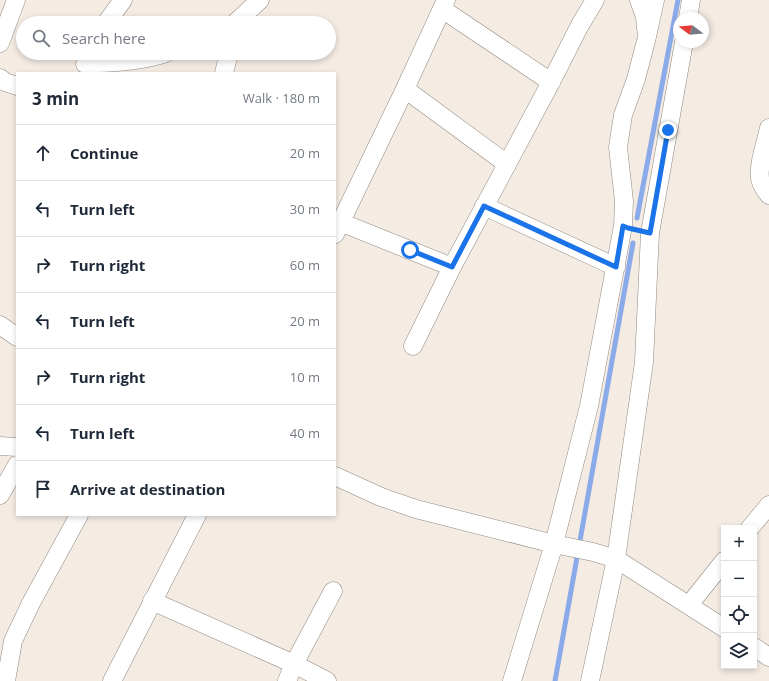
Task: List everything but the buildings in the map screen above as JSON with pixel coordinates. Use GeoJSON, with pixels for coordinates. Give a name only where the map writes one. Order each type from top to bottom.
{"type":"FeatureCollection","features":[{"type":"Feature","properties":{"kind":"street"},"geometry":{"type":"LineString","coordinates":[[0,43],[16,0]]}},
{"type":"Feature","properties":{"kind":"street"},"geometry":{"type":"LineString","coordinates":[[111,16],[124,0]]}},
{"type":"Feature","properties":{"kind":"street"},"geometry":{"type":"LineString","coordinates":[[243,16],[260,0]]}},
{"type":"Feature","properties":{"kind":"street"},"geometry":{"type":"LineString","coordinates":[[414,346],[452,267],[580,25],[595,0]]}},
{"type":"Feature","properties":{"kind":"street"},"geometry":{"type":"LineString","coordinates":[[639,0],[645,17],[646,41]]}},
{"type":"Feature","properties":{"kind":"street"},"geometry":{"type":"LineString","coordinates":[[590,681],[616,559],[644,362],[636,230],[624,201],[618,147],[623,115],[636,79],[655,0]]}},
{"type":"Feature","properties":{"kind":"street"},"geometry":{"type":"LineString","coordinates":[[689,12],[691,0]]}},
{"type":"Feature","properties":{"kind":"street"},"geometry":{"type":"LineString","coordinates":[[452,267],[337,225],[405,89],[444,5],[551,82]]}},
{"type":"Feature","properties":{"kind":"street"},"geometry":{"type":"LineString","coordinates":[[512,681],[561,545],[616,267],[636,230],[682,48]]}},
{"type":"Feature","properties":{"kind":"street"},"geometry":{"type":"LineString","coordinates":[[86,63],[125,62],[137,60]]}},
{"type":"Feature","properties":{"kind":"street"},"geometry":{"type":"LineString","coordinates":[[224,72],[227,60]]}},
{"type":"Feature","properties":{"kind":"street"},"geometry":{"type":"LineString","coordinates":[[0,78],[5,82],[16,86]]}},
{"type":"Feature","properties":{"kind":"street"},"geometry":{"type":"LineString","coordinates":[[405,89],[507,164]]}},
{"type":"Feature","properties":{"kind":"street"},"geometry":{"type":"LineString","coordinates":[[769,128],[760,170],[760,179],[763,188],[769,195]]}},
{"type":"Feature","properties":{"kind":"street"},"geometry":{"type":"LineString","coordinates":[[484,206],[616,267]]}},
{"type":"Feature","properties":{"kind":"street"},"geometry":{"type":"LineString","coordinates":[[0,446],[16,447]]}},
{"type":"Feature","properties":{"kind":"street"},"geometry":{"type":"LineString","coordinates":[[0,495],[16,467]]}},
{"type":"Feature","properties":{"kind":"street"},"geometry":{"type":"LineString","coordinates":[[336,476],[381,497],[416,509],[593,552],[616,559],[689,604],[721,626]]}},
{"type":"Feature","properties":{"kind":"street"},"geometry":{"type":"LineString","coordinates":[[752,525],[769,505]]}},
{"type":"Feature","properties":{"kind":"street"},"geometry":{"type":"LineString","coordinates":[[6,681],[6,640],[31,603],[77,516]]}},
{"type":"Feature","properties":{"kind":"street"},"geometry":{"type":"LineString","coordinates":[[112,681],[196,516]]}},
{"type":"Feature","properties":{"kind":"street"},"geometry":{"type":"LineString","coordinates":[[689,604],[721,565]]}},
{"type":"Feature","properties":{"kind":"street"},"geometry":{"type":"LineString","coordinates":[[287,681],[294,664],[333,591]]}},
{"type":"Feature","properties":{"kind":"street"},"geometry":{"type":"LineString","coordinates":[[152,601],[294,664],[327,681]]}},
{"type":"Feature","properties":{"kind":"street"},"geometry":{"type":"LineString","coordinates":[[757,649],[769,657]]}},
{"type":"Feature","properties":{"kind":"waterway"},"geometry":{"type":"LineString","coordinates":[[637,218],[678,0]]}},
{"type":"Feature","properties":{"kind":"waterway"},"geometry":{"type":"LineString","coordinates":[[555,681],[633,243]]}},
{"type":"Feature","properties":{"kind":"route"},"geometry":{"type":"LineString","coordinates":[[410,250],[452,267],[484,206],[616,267],[623,226],[650,233],[668,130]]}}]}
